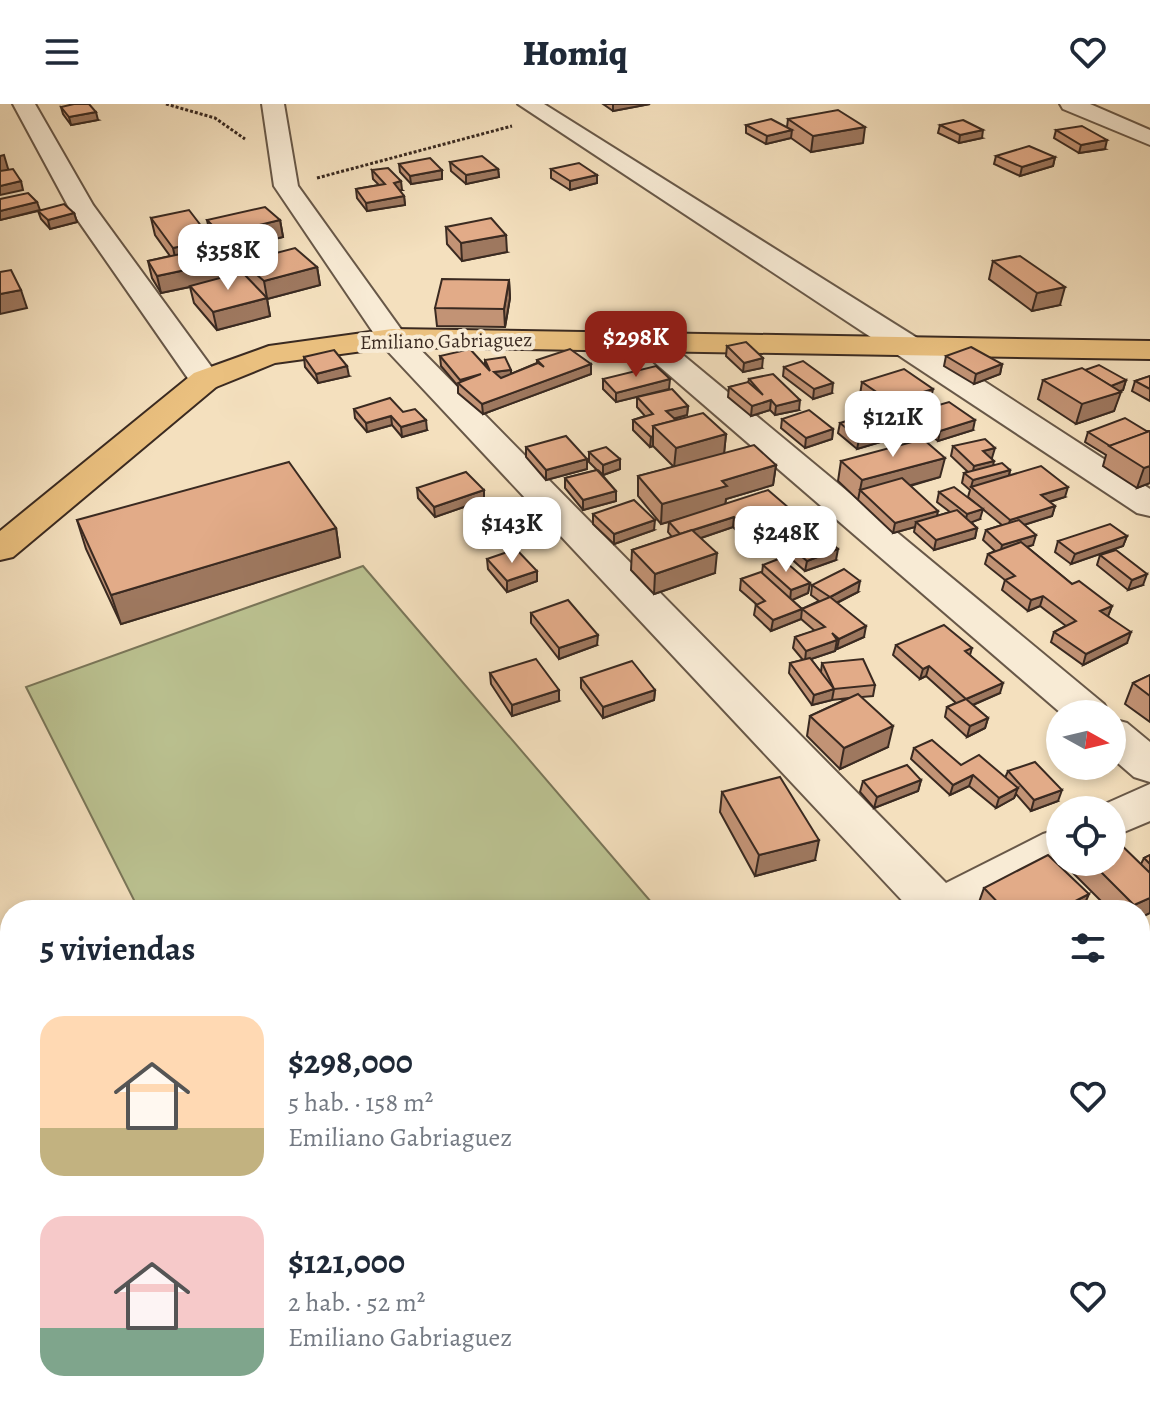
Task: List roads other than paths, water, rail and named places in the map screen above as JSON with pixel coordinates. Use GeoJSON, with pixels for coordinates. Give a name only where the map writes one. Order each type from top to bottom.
{"type":"FeatureCollection","features":[{"type":"Feature","properties":{"kind":"main road","name":"Emiliano Gabriaguez"},"geometry":{"type":"LineString","coordinates":[[0,549],[205,380],[269,355],[392,338],[1149,351]]}},
{"type":"Feature","properties":{"kind":"street"},"geometry":{"type":"LineString","coordinates":[[24,104],[81,206],[205,380]]}},
{"type":"Feature","properties":{"kind":"street"},"geometry":{"type":"LineString","coordinates":[[273,104],[284,170],[392,338],[929,900]]}},
{"type":"Feature","properties":{"kind":"street"},"geometry":{"type":"LineString","coordinates":[[1071,104],[1150,138]]}},
{"type":"Feature","properties":{"kind":"street"},"geometry":{"type":"LineString","coordinates":[[538,110],[911,347],[1150,505]]}},
{"type":"Feature","properties":{"kind":"street"},"geometry":{"type":"LineString","coordinates":[[649,342],[1072,700]]}},
{"type":"Feature","properties":{"kind":"street"},"geometry":{"type":"LineString","coordinates":[[1126,746],[1150,766]]}},
{"type":"Feature","properties":{"kind":"street"},"geometry":{"type":"LineString","coordinates":[[1126,813],[1150,801]]}},
{"type":"Feature","properties":{"kind":"street"},"geometry":{"type":"LineString","coordinates":[[958,900],[1046,854]]}}]}
